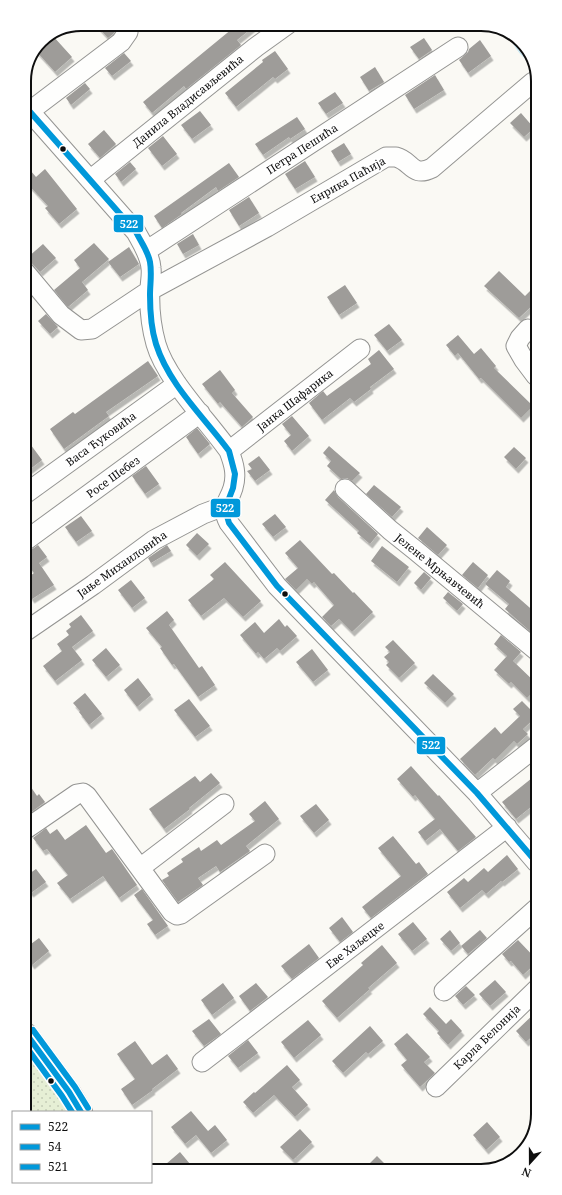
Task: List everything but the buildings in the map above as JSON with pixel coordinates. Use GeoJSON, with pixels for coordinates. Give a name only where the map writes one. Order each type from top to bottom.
{"type":"FeatureCollection","features":[{"type":"Feature","properties":{"kind":"main road"},"geometry":{"type":"LineString","coordinates":[[31,1041],[69,1092],[80,1111]]}},
{"type":"Feature","properties":{"kind":"street"},"geometry":{"type":"LineString","coordinates":[[31,105],[121,42],[128,31]]}},
{"type":"Feature","properties":{"kind":"street","name":"Данила Владисављевића"},"geometry":{"type":"LineString","coordinates":[[90,180],[256,47],[278,31]]}},
{"type":"Feature","properties":{"kind":"street","name":"Петра Пешића"},"geometry":{"type":"LineString","coordinates":[[146,251],[458,47]]}},
{"type":"Feature","properties":{"kind":"street","name":"Енрика Паћија"},"geometry":{"type":"LineString","coordinates":[[31,279],[60,315],[81,330],[92,329],[150,291],[267,227],[386,157],[396,157],[415,170],[424,172],[432,168],[531,84]]}},
{"type":"Feature","properties":{"kind":"street"},"geometry":{"type":"LineString","coordinates":[[31,113],[136,232],[146,251],[151,268],[151,323],[156,345],[161,358],[177,384],[229,451],[235,471],[233,488],[224,508],[228,523],[277,586],[477,793],[506,827],[531,849]]}},
{"type":"Feature","properties":{"kind":"street"},"geometry":{"type":"LineString","coordinates":[[528,329],[520,338],[516,346],[531,369]]}},
{"type":"Feature","properties":{"kind":"street","name":"Јанка Шафарика"},"geometry":{"type":"LineString","coordinates":[[229,451],[360,349]]}},
{"type":"Feature","properties":{"kind":"street","name":"Васа Ћуковића"},"geometry":{"type":"LineString","coordinates":[[31,490],[177,384]]}},
{"type":"Feature","properties":{"kind":"street","name":"Росе Шебез"},"geometry":{"type":"LineString","coordinates":[[31,537],[200,413]]}},
{"type":"Feature","properties":{"kind":"street","name":"Јелене Мрњавчевић"},"geometry":{"type":"LineString","coordinates":[[345,489],[390,530],[531,646]]}},
{"type":"Feature","properties":{"kind":"street","name":"Јање Михаиловића"},"geometry":{"type":"LineString","coordinates":[[31,628],[93,585],[154,540],[203,514],[219,508],[224,508]]}},
{"type":"Feature","properties":{"kind":"street"},"geometry":{"type":"LineString","coordinates":[[477,793],[531,751]]}},
{"type":"Feature","properties":{"kind":"street"},"geometry":{"type":"LineString","coordinates":[[31,826],[77,794],[83,793],[87,796],[172,912],[177,915],[181,914],[265,854]]}},
{"type":"Feature","properties":{"kind":"street"},"geometry":{"type":"LineString","coordinates":[[140,868],[224,804]]}},
{"type":"Feature","properties":{"kind":"street","name":"Еве Хаљецке"},"geometry":{"type":"LineString","coordinates":[[202,1062],[506,827]]}},
{"type":"Feature","properties":{"kind":"street"},"geometry":{"type":"LineString","coordinates":[[444,991],[531,913]]}},
{"type":"Feature","properties":{"kind":"street","name":"Карла Белонија"},"geometry":{"type":"LineString","coordinates":[[436,1087],[531,995]]}},
{"type":"Feature","properties":{"kind":"green space"},"geometry":{"type":"Polygon","coordinates":[[[31,1042],[80,1111],[31,1111],[31,1042]]]}},
{"type":"Feature","properties":{"kind":"waterway"},"geometry":{"type":"LineString","coordinates":[[519,49],[523,54]]}},
{"type":"Feature","properties":{"kind":"transit line","name":"522"},"geometry":{"type":"LineString","coordinates":[[31,113],[136,232],[146,250],[151,266],[150,301],[152,326],[154,338],[162,359],[178,387],[229,451],[235,474],[233,488],[225,509],[229,523],[277,586],[477,793],[531,856]]}},
{"type":"Feature","properties":{"kind":"transit line","name":"521"},"geometry":{"type":"LineString","coordinates":[[33,1030],[75,1087],[88,1108]]}},
{"type":"Feature","properties":{"kind":"transit line","name":"522"},"geometry":{"type":"LineString","coordinates":[[31,1040],[69,1092],[80,1111]]}},
{"type":"Feature","properties":{"kind":"transit line","name":"54"},"geometry":{"type":"LineString","coordinates":[[31,1053],[71,1111]]}}]}
